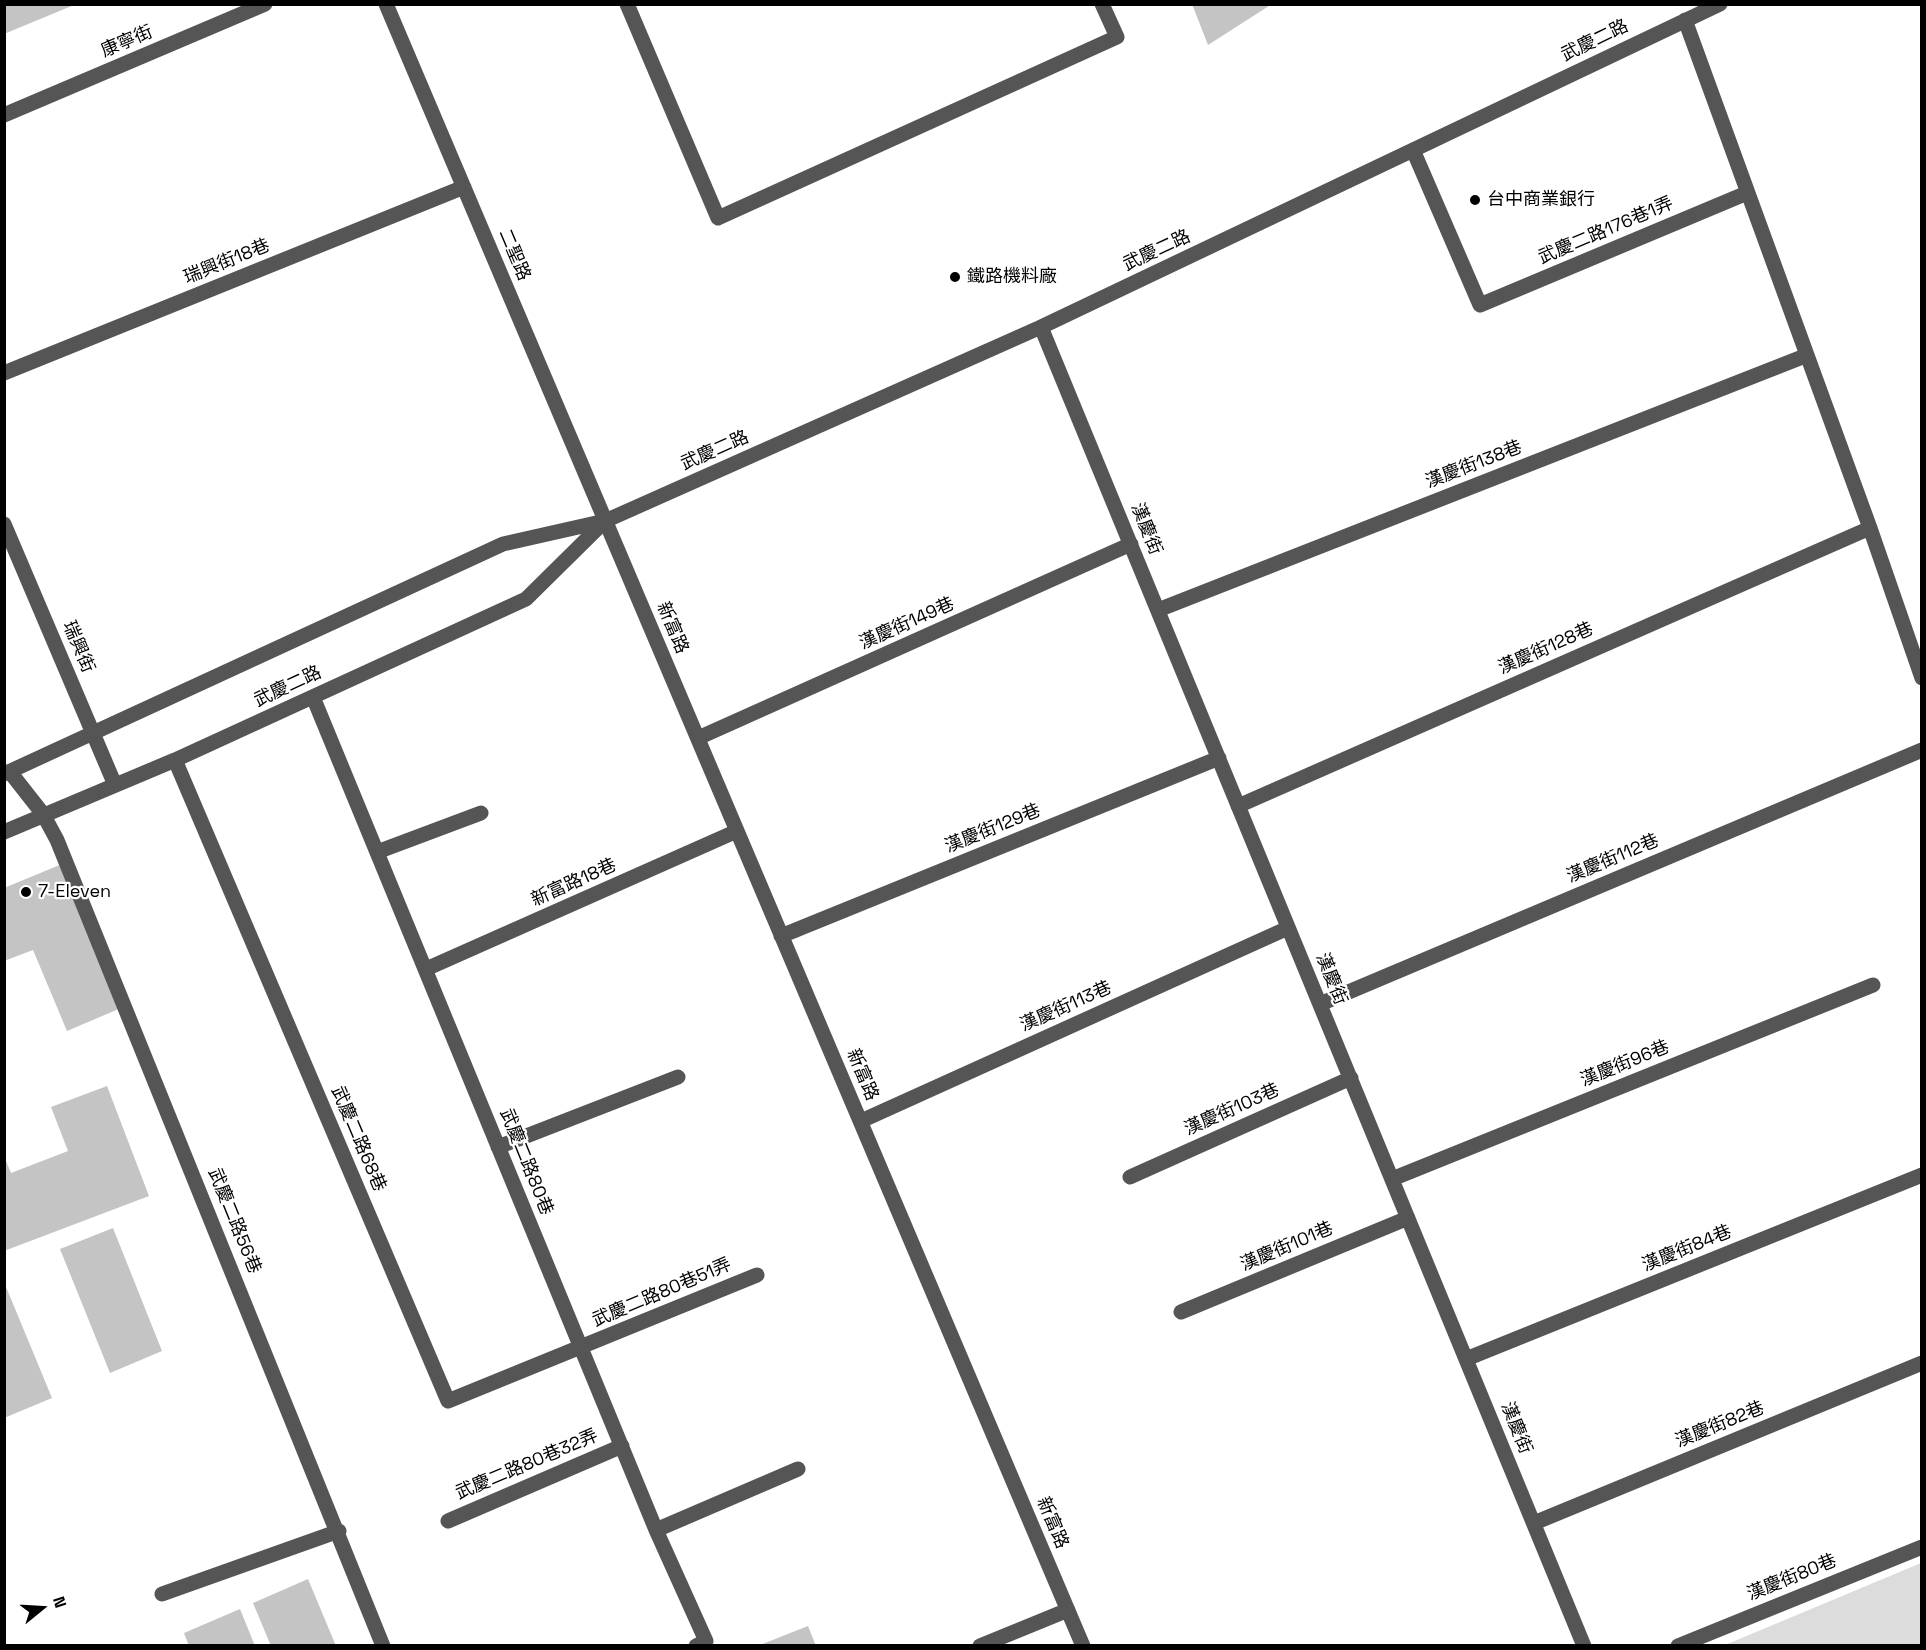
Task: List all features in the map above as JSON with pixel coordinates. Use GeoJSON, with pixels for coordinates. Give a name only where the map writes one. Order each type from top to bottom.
{"type":"FeatureCollection","features":[{"type":"Feature","properties":{"kind":"street","name":"康寧街"},"geometry":{"type":"LineString","coordinates":[[4,115],[265,4]]}},
{"type":"Feature","properties":{"kind":"street","name":"二聖路"},"geometry":{"type":"LineString","coordinates":[[386,4],[605,521]]}},
{"type":"Feature","properties":{"kind":"street"},"geometry":{"type":"LineString","coordinates":[[627,4],[718,218],[1117,37],[1102,4]]}},
{"type":"Feature","properties":{"kind":"street","name":"武慶二路"},"geometry":{"type":"LineString","coordinates":[[605,521],[526,599],[175,760],[43,814],[6,773],[503,544],[605,521],[1041,327],[1720,4]]}},
{"type":"Feature","properties":{"kind":"street"},"geometry":{"type":"LineString","coordinates":[[1685,20],[1805,356],[1870,528],[1922,678]]}},
{"type":"Feature","properties":{"kind":"street","name":"武慶二路176巷1弄"},"geometry":{"type":"LineString","coordinates":[[1413,150],[1480,305],[1747,193]]}},
{"type":"Feature","properties":{"kind":"street","name":"瑞興街18巷"},"geometry":{"type":"LineString","coordinates":[[4,372],[464,187]]}},
{"type":"Feature","properties":{"kind":"street","name":"漢慶街"},"geometry":{"type":"LineString","coordinates":[[1041,327],[1584,1646]]}},
{"type":"Feature","properties":{"kind":"street","name":"漢慶街138巷"},"geometry":{"type":"LineString","coordinates":[[1158,610],[1805,356]]}},
{"type":"Feature","properties":{"kind":"street","name":"新富路"},"geometry":{"type":"LineString","coordinates":[[605,521],[1083,1646]]}},
{"type":"Feature","properties":{"kind":"street","name":"瑞興街"},"geometry":{"type":"LineString","coordinates":[[4,524],[115,785]]}},
{"type":"Feature","properties":{"kind":"street","name":"漢慶街128巷"},"geometry":{"type":"LineString","coordinates":[[1238,806],[1870,528]]}},
{"type":"Feature","properties":{"kind":"street","name":"漢慶街149巷"},"geometry":{"type":"LineString","coordinates":[[698,738],[1131,544]]}},
{"type":"Feature","properties":{"kind":"street","name":"武慶二路80巷"},"geometry":{"type":"LineString","coordinates":[[313,697],[701,1643]]}},
{"type":"Feature","properties":{"kind":"street","name":"漢慶街112巷"},"geometry":{"type":"LineString","coordinates":[[1320,1004],[1922,750]]}},
{"type":"Feature","properties":{"kind":"street","name":"漢慶街129巷"},"geometry":{"type":"LineString","coordinates":[[781,936],[1219,758]]}},
{"type":"Feature","properties":{"kind":"street","name":"武慶二路68巷"},"geometry":{"type":"LineString","coordinates":[[175,760],[448,1401],[581,1348]]}},
{"type":"Feature","properties":{"kind":"street"},"geometry":{"type":"LineString","coordinates":[[377,852],[481,813]]}},
{"type":"Feature","properties":{"kind":"street"},"geometry":{"type":"LineString","coordinates":[[4,832],[43,814]]}},
{"type":"Feature","properties":{"kind":"street","name":"武慶二路56巷"},"geometry":{"type":"LineString","coordinates":[[43,814],[57,840],[339,1532],[383,1646]]}},
{"type":"Feature","properties":{"kind":"street","name":"新富路18巷"},"geometry":{"type":"LineString","coordinates":[[426,969],[737,831]]}},
{"type":"Feature","properties":{"kind":"street","name":"漢慶街113巷"},"geometry":{"type":"LineString","coordinates":[[861,1121],[1288,928]]}},
{"type":"Feature","properties":{"kind":"street","name":"漢慶街96巷"},"geometry":{"type":"LineString","coordinates":[[1392,1179],[1873,985]]}},
{"type":"Feature","properties":{"kind":"street"},"geometry":{"type":"LineString","coordinates":[[498,1147],[678,1077]]}},
{"type":"Feature","properties":{"kind":"street","name":"漢慶街103巷"},"geometry":{"type":"LineString","coordinates":[[1130,1177],[1351,1078]]}},
{"type":"Feature","properties":{"kind":"street","name":"漢慶街84巷"},"geometry":{"type":"LineString","coordinates":[[1466,1359],[1922,1175]]}},
{"type":"Feature","properties":{"kind":"street","name":"漢慶街101巷"},"geometry":{"type":"LineString","coordinates":[[1181,1312],[1408,1218]]}},
{"type":"Feature","properties":{"kind":"street","name":"武慶二路80巷51弄"},"geometry":{"type":"LineString","coordinates":[[581,1348],[758,1275]]}},
{"type":"Feature","properties":{"kind":"street","name":"漢慶街82巷"},"geometry":{"type":"LineString","coordinates":[[1534,1523],[1922,1363]]}},
{"type":"Feature","properties":{"kind":"street","name":"武慶二路80巷32弄"},"geometry":{"type":"LineString","coordinates":[[448,1521],[622,1446]]}},
{"type":"Feature","properties":{"kind":"street"},"geometry":{"type":"LineString","coordinates":[[656,1530],[798,1469]]}},
{"type":"Feature","properties":{"kind":"street"},"geometry":{"type":"LineString","coordinates":[[162,1594],[339,1532]]}},
{"type":"Feature","properties":{"kind":"street","name":"漢慶街80巷"},"geometry":{"type":"LineString","coordinates":[[1678,1646],[1922,1546]]}},
{"type":"Feature","properties":{"kind":"street"},"geometry":{"type":"LineString","coordinates":[[980,1646],[1068,1610]]}},
{"type":"Feature","properties":{"kind":"shaded area"},"geometry":{"type":"Polygon","coordinates":[[[1921,1563],[1921,1645],[1725,1645],[1921,1563]]]}},
{"type":"Feature","properties":{"kind":"building"},"geometry":{"type":"Polygon","coordinates":[[[1192,4],[1272,4],[1208,45],[1192,4]]]}},
{"type":"Feature","properties":{"kind":"building"},"geometry":{"type":"Polygon","coordinates":[[[4,5],[74,5],[4,34],[4,5]]]}},
{"type":"Feature","properties":{"kind":"building"},"geometry":{"type":"Polygon","coordinates":[[[62,864],[121,1008],[67,1031],[33,950],[4,961],[4,888],[62,864]]]}},
{"type":"Feature","properties":{"kind":"building"},"geometry":{"type":"Polygon","coordinates":[[[107,1086],[149,1196],[4,1251],[4,1156],[11,1173],[68,1151],[51,1107],[107,1086]]]}},
{"type":"Feature","properties":{"kind":"building"},"geometry":{"type":"Polygon","coordinates":[[[113,1228],[162,1351],[110,1373],[60,1249],[113,1228]]]}},
{"type":"Feature","properties":{"kind":"building"},"geometry":{"type":"Polygon","coordinates":[[[4,1282],[52,1398],[4,1418],[4,1282]]]}},
{"type":"Feature","properties":{"kind":"building"},"geometry":{"type":"Polygon","coordinates":[[[308,1579],[336,1646],[271,1646],[253,1603],[308,1579]]]}},
{"type":"Feature","properties":{"kind":"building"},"geometry":{"type":"Polygon","coordinates":[[[240,1609],[255,1646],[189,1646],[184,1633],[240,1609]]]}},
{"type":"Feature","properties":{"kind":"building"},"geometry":{"type":"Polygon","coordinates":[[[808,1626],[816,1646],[760,1646],[760,1645],[808,1626]]]}},
{"type":"Feature","properties":{"kind":"place","name":"台中商業銀行"},"geometry":{"type":"Point","coordinates":[1475,200]}},
{"type":"Feature","properties":{"kind":"place","name":"鐵路機料廠"},"geometry":{"type":"Point","coordinates":[955,277]}},
{"type":"Feature","properties":{"kind":"place","name":"7-Eleven"},"geometry":{"type":"Point","coordinates":[26,892]}}]}
